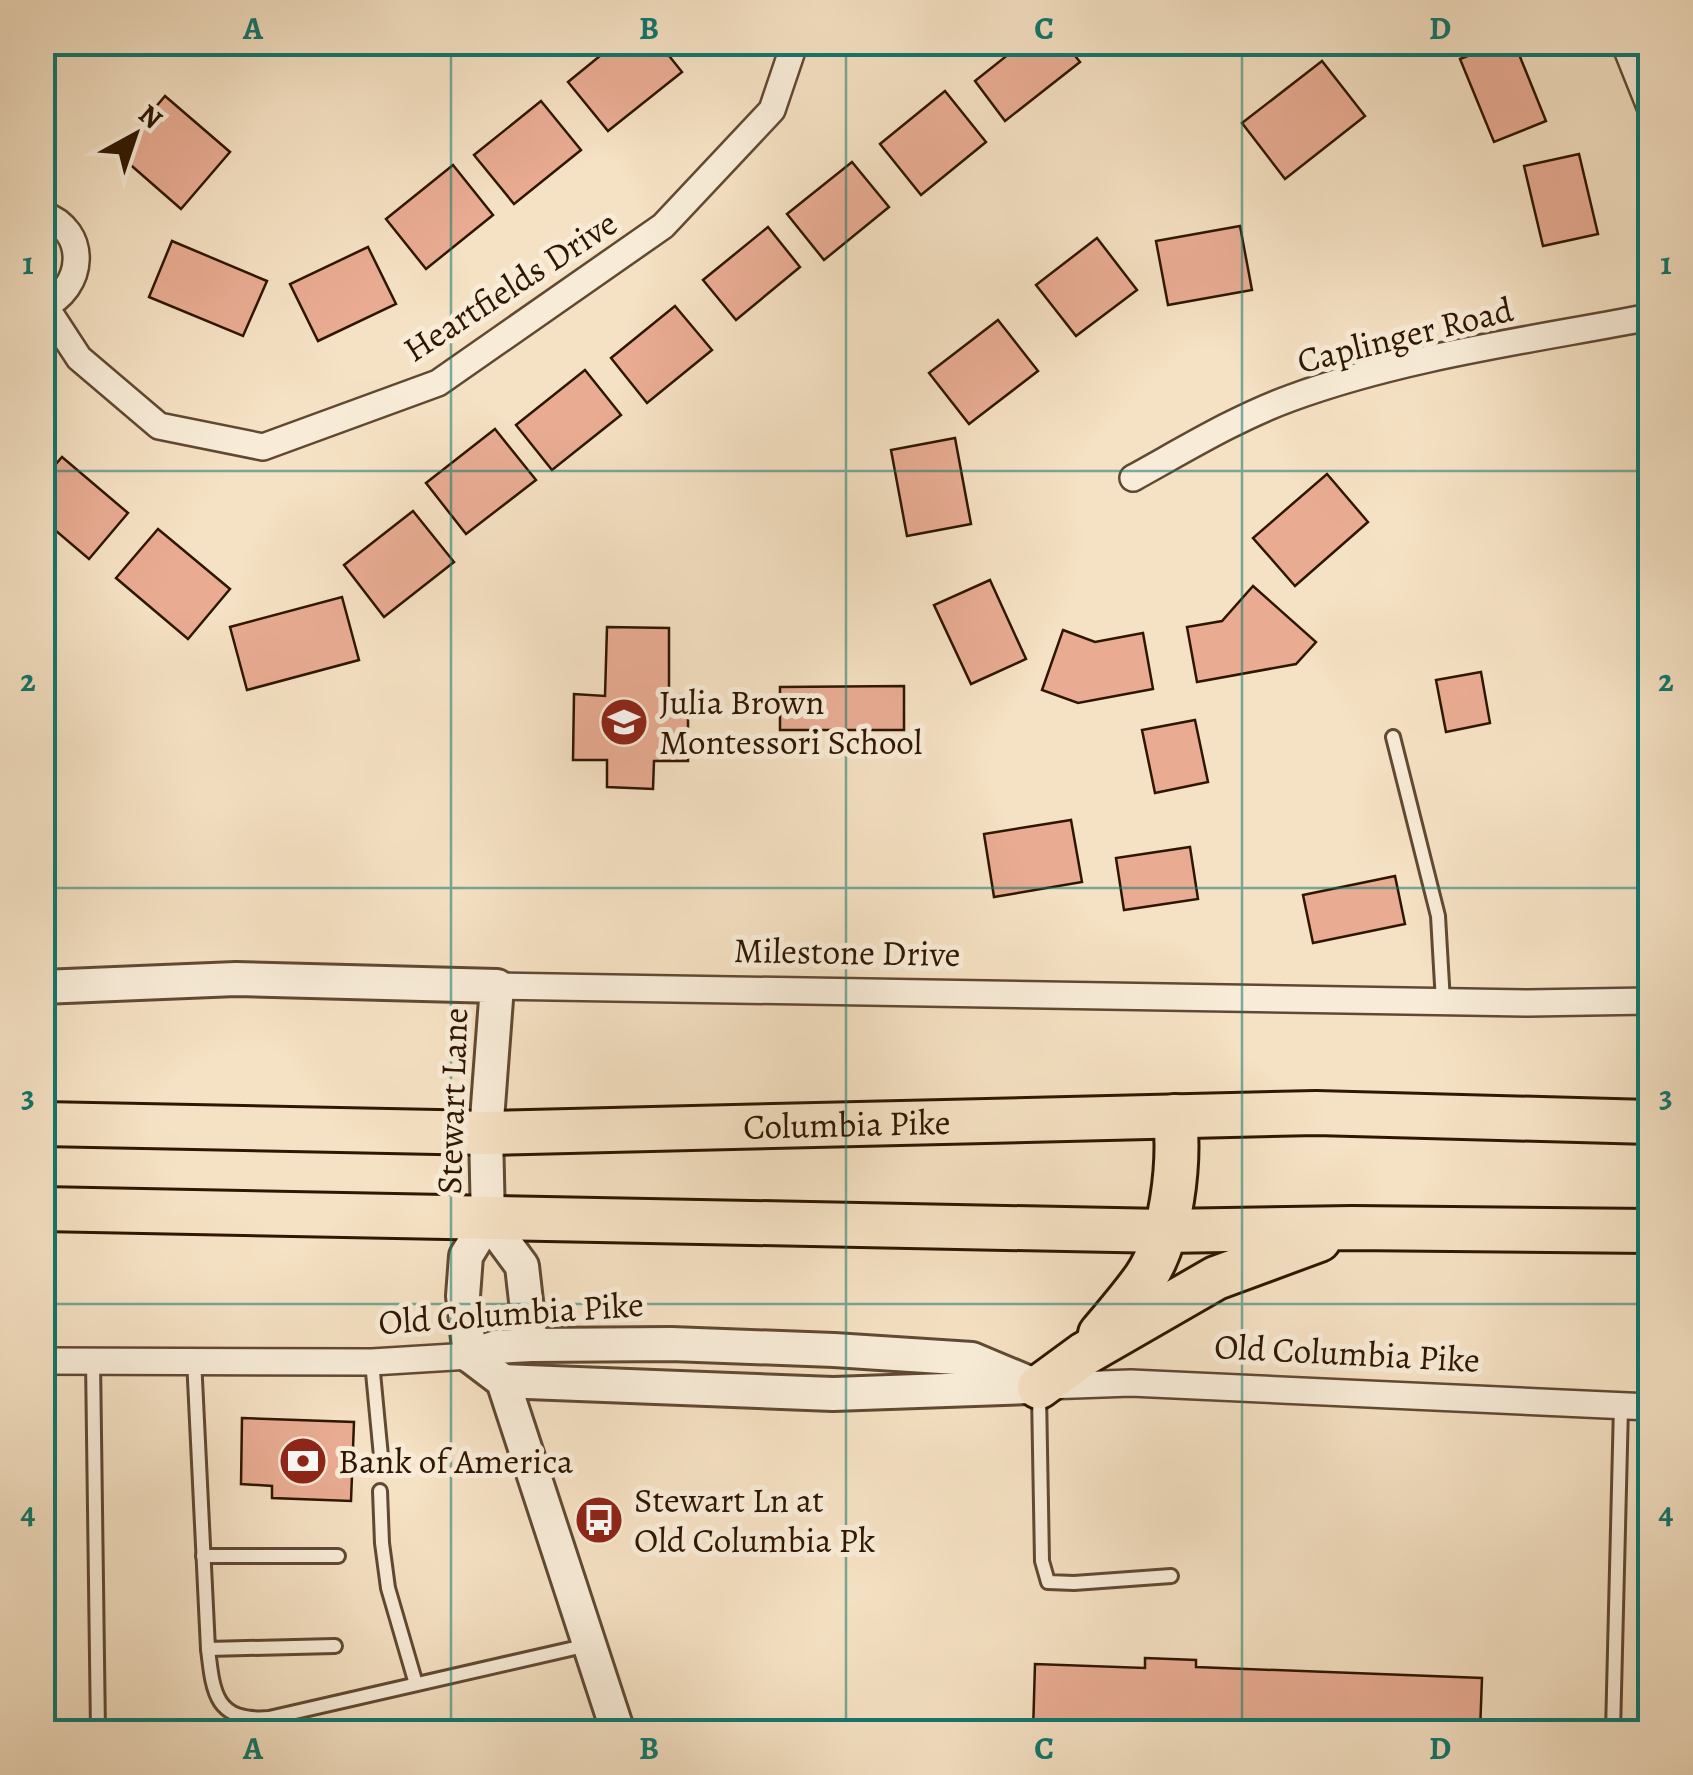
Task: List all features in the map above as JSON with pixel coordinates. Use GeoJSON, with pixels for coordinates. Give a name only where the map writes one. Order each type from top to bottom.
{"type":"FeatureCollection","features":[{"type":"Feature","properties":{"kind":"highway","name":"Columbia Pike"},"geometry":{"type":"LineString","coordinates":[[42,1124],[486,1133],[1316,1113],[1650,1122]]}},
{"type":"Feature","properties":{"kind":"highway"},"geometry":{"type":"LineString","coordinates":[[1084,1354],[1147,1275],[1164,1231],[1178,1153],[1175,1116]]}},
{"type":"Feature","properties":{"kind":"highway"},"geometry":{"type":"LineString","coordinates":[[42,1209],[1164,1231],[1650,1231]]}},
{"type":"Feature","properties":{"kind":"highway"},"geometry":{"type":"LineString","coordinates":[[1039,1387],[1084,1354],[1216,1278],[1352,1228]]}},
{"type":"Feature","properties":{"kind":"street","name":"Heartfields Drive"},"geometry":{"type":"LineString","coordinates":[[42,214],[64,226],[78,256],[70,287],[44,306],[79,358],[159,426],[263,447],[438,383],[664,226],[772,110],[795,42]]}},
{"type":"Feature","properties":{"kind":"street"},"geometry":{"type":"LineString","coordinates":[[1624,42],[1650,107]]}},
{"type":"Feature","properties":{"kind":"street","name":"Caplinger Road"},"geometry":{"type":"LineString","coordinates":[[1133,478],[1213,433],[1290,398],[1394,367],[1650,317]]}},
{"type":"Feature","properties":{"kind":"street","name":"Milestone Drive"},"geometry":{"type":"LineString","coordinates":[[42,987],[236,979],[1444,1002],[1650,1001]]}},
{"type":"Feature","properties":{"kind":"street","name":"Stewart Lane"},"geometry":{"type":"LineString","coordinates":[[470,1356],[463,1296],[466,1256],[488,1220],[486,1133],[497,986]]}},
{"type":"Feature","properties":{"kind":"street","name":"Stewart Lane"},"geometry":{"type":"LineString","coordinates":[[488,1220],[522,1266],[531,1346]]}},
{"type":"Feature","properties":{"kind":"street","name":"Old Columbia Pike"},"geometry":{"type":"LineString","coordinates":[[42,1361],[372,1362],[470,1356],[496,1346],[671,1344],[972,1360],[1039,1387]]}},
{"type":"Feature","properties":{"kind":"street"},"geometry":{"type":"LineString","coordinates":[[470,1356],[504,1381],[618,1732]]}},
{"type":"Feature","properties":{"kind":"street","name":"Old Columbia Pike"},"geometry":{"type":"LineString","coordinates":[[504,1381],[833,1394],[1131,1383],[1650,1407]]}},
{"type":"Feature","properties":{"kind":"lane"},"geometry":{"type":"LineString","coordinates":[[1392,737],[1438,916],[1444,1002]]}},
{"type":"Feature","properties":{"kind":"lane"},"geometry":{"type":"LineString","coordinates":[[194,1359],[208,1649],[212,1688],[224,1709],[246,1720],[269,1718],[589,1645]]}},
{"type":"Feature","properties":{"kind":"lane"},"geometry":{"type":"LineString","coordinates":[[93,1360],[98,1732]]}},
{"type":"Feature","properties":{"kind":"lane"},"geometry":{"type":"LineString","coordinates":[[372,1362],[382,1467]]}},
{"type":"Feature","properties":{"kind":"lane"},"geometry":{"type":"LineString","coordinates":[[1039,1387],[1042,1561],[1048,1582],[1171,1576]]}},
{"type":"Feature","properties":{"kind":"lane"},"geometry":{"type":"LineString","coordinates":[[1613,1732],[1621,1406]]}},
{"type":"Feature","properties":{"kind":"lane"},"geometry":{"type":"LineString","coordinates":[[380,1492],[388,1588],[416,1684]]}},
{"type":"Feature","properties":{"kind":"lane"},"geometry":{"type":"LineString","coordinates":[[204,1556],[338,1556]]}},
{"type":"Feature","properties":{"kind":"lane"},"geometry":{"type":"LineString","coordinates":[[208,1649],[334,1646]]}},
{"type":"Feature","properties":{"kind":"building"},"geometry":{"type":"Polygon","coordinates":[[[617,42],[658,42],[682,72],[608,131],[568,82],[617,42]]]}},
{"type":"Feature","properties":{"kind":"building"},"geometry":{"type":"Polygon","coordinates":[[[1024,42],[1064,42],[1080,62],[1005,121],[975,81],[1024,42]]]}},
{"type":"Feature","properties":{"kind":"building"},"geometry":{"type":"Polygon","coordinates":[[[1502,42],[1514,42],[1546,121],[1494,142],[1460,59],[1502,42]]]}},
{"type":"Feature","properties":{"kind":"building"},"geometry":{"type":"Polygon","coordinates":[[[1322,61],[1365,116],[1285,179],[1242,123],[1322,61]]]}},
{"type":"Feature","properties":{"kind":"building"},"geometry":{"type":"Polygon","coordinates":[[[945,91],[986,142],[921,195],[880,144],[945,91]]]}},
{"type":"Feature","properties":{"kind":"building"},"geometry":{"type":"Polygon","coordinates":[[[165,96],[230,152],[181,209],[117,153],[165,96]]]}},
{"type":"Feature","properties":{"kind":"building"},"geometry":{"type":"Polygon","coordinates":[[[541,101],[581,150],[514,204],[474,155],[541,101]]]}},
{"type":"Feature","properties":{"kind":"building"},"geometry":{"type":"Polygon","coordinates":[[[1579,154],[1598,234],[1543,246],[1524,166],[1579,154]]]}},
{"type":"Feature","properties":{"kind":"building"},"geometry":{"type":"Polygon","coordinates":[[[852,162],[889,207],[824,260],[787,214],[852,162]]]}},
{"type":"Feature","properties":{"kind":"building"},"geometry":{"type":"Polygon","coordinates":[[[453,165],[493,215],[426,269],[386,219],[453,165]]]}},
{"type":"Feature","properties":{"kind":"building"},"geometry":{"type":"Polygon","coordinates":[[[1240,226],[1252,290],[1168,305],[1156,241],[1240,226]]]}},
{"type":"Feature","properties":{"kind":"building"},"geometry":{"type":"Polygon","coordinates":[[[768,227],[800,267],[736,320],[703,280],[768,227]]]}},
{"type":"Feature","properties":{"kind":"building"},"geometry":{"type":"Polygon","coordinates":[[[1097,238],[1137,290],[1076,336],[1036,285],[1097,238]]]}},
{"type":"Feature","properties":{"kind":"building"},"geometry":{"type":"Polygon","coordinates":[[[172,241],[267,281],[243,336],[149,297],[172,241]]]}},
{"type":"Feature","properties":{"kind":"building"},"geometry":{"type":"Polygon","coordinates":[[[368,247],[396,304],[318,341],[290,284],[368,247]]]}},
{"type":"Feature","properties":{"kind":"building"},"geometry":{"type":"Polygon","coordinates":[[[675,306],[712,350],[647,403],[611,358],[675,306]]]}},
{"type":"Feature","properties":{"kind":"building"},"geometry":{"type":"Polygon","coordinates":[[[998,320],[1038,371],[969,424],[929,373],[998,320]]]}},
{"type":"Feature","properties":{"kind":"building"},"geometry":{"type":"Polygon","coordinates":[[[585,370],[621,415],[552,470],[516,425],[585,370]]]}},
{"type":"Feature","properties":{"kind":"building"},"geometry":{"type":"Polygon","coordinates":[[[495,429],[536,480],[466,534],[426,483],[495,429]]]}},
{"type":"Feature","properties":{"kind":"building"},"geometry":{"type":"Polygon","coordinates":[[[955,438],[971,524],[907,536],[891,450],[955,438]]]}},
{"type":"Feature","properties":{"kind":"building"},"geometry":{"type":"Polygon","coordinates":[[[62,457],[128,513],[89,559],[42,519],[42,480],[62,457]]]}},
{"type":"Feature","properties":{"kind":"building"},"geometry":{"type":"Polygon","coordinates":[[[1327,474],[1368,522],[1295,586],[1253,538],[1327,474]]]}},
{"type":"Feature","properties":{"kind":"building"},"geometry":{"type":"Polygon","coordinates":[[[413,511],[454,562],[384,617],[344,565],[413,511]]]}},
{"type":"Feature","properties":{"kind":"building"},"geometry":{"type":"Polygon","coordinates":[[[158,529],[230,589],[188,639],[116,578],[158,529]]]}},
{"type":"Feature","properties":{"kind":"building"},"geometry":{"type":"Polygon","coordinates":[[[990,580],[1026,659],[971,684],[934,605],[990,580]]]}},
{"type":"Feature","properties":{"kind":"building"},"geometry":{"type":"Polygon","coordinates":[[[1253,586],[1316,642],[1296,664],[1197,682],[1187,627],[1222,621],[1253,586]]]}},
{"type":"Feature","properties":{"kind":"building"},"geometry":{"type":"Polygon","coordinates":[[[342,597],[359,660],[247,690],[230,627],[342,597]]]}},
{"type":"Feature","properties":{"kind":"building"},"geometry":{"type":"Polygon","coordinates":[[[607,627],[669,628],[669,695],[688,695],[688,761],[654,761],[653,789],[607,787],[607,760],[573,760],[574,694],[605,696],[607,627]]]}},
{"type":"Feature","properties":{"kind":"building"},"geometry":{"type":"Polygon","coordinates":[[[1063,630],[1095,642],[1143,633],[1153,689],[1078,703],[1042,690],[1063,630]]]}},
{"type":"Feature","properties":{"kind":"building"},"geometry":{"type":"Polygon","coordinates":[[[1481,672],[1490,723],[1446,732],[1436,680],[1481,672]]]}},
{"type":"Feature","properties":{"kind":"building"},"geometry":{"type":"Polygon","coordinates":[[[904,686],[904,730],[780,730],[780,687],[904,686]]]}},
{"type":"Feature","properties":{"kind":"building"},"geometry":{"type":"Polygon","coordinates":[[[1195,720],[1208,782],[1155,793],[1142,730],[1195,720]]]}},
{"type":"Feature","properties":{"kind":"building"},"geometry":{"type":"Polygon","coordinates":[[[1071,820],[1082,882],[994,897],[984,834],[1071,820]]]}},
{"type":"Feature","properties":{"kind":"building"},"geometry":{"type":"Polygon","coordinates":[[[1190,847],[1198,899],[1124,910],[1116,858],[1190,847]]]}},
{"type":"Feature","properties":{"kind":"building"},"geometry":{"type":"Polygon","coordinates":[[[1395,876],[1405,924],[1313,943],[1303,895],[1395,876]]]}},
{"type":"Feature","properties":{"kind":"building"},"geometry":{"type":"Polygon","coordinates":[[[242,1418],[354,1422],[351,1501],[272,1498],[272,1486],[241,1484],[242,1418]]]}},
{"type":"Feature","properties":{"kind":"building"},"geometry":{"type":"Polygon","coordinates":[[[1145,1658],[1196,1660],[1196,1667],[1482,1678],[1480,1732],[1033,1732],[1035,1664],[1145,1668],[1145,1658]]]}},
{"type":"Feature","properties":{"kind":"place","name":"Julia Brown Montessori School"},"geometry":{"type":"Point","coordinates":[624,722]}},
{"type":"Feature","properties":{"kind":"place","name":"Bank of America"},"geometry":{"type":"Point","coordinates":[303,1461]}},
{"type":"Feature","properties":{"kind":"place","name":"Stewart Ln at Old Columbia Pk"},"geometry":{"type":"Point","coordinates":[599,1520]}}]}
